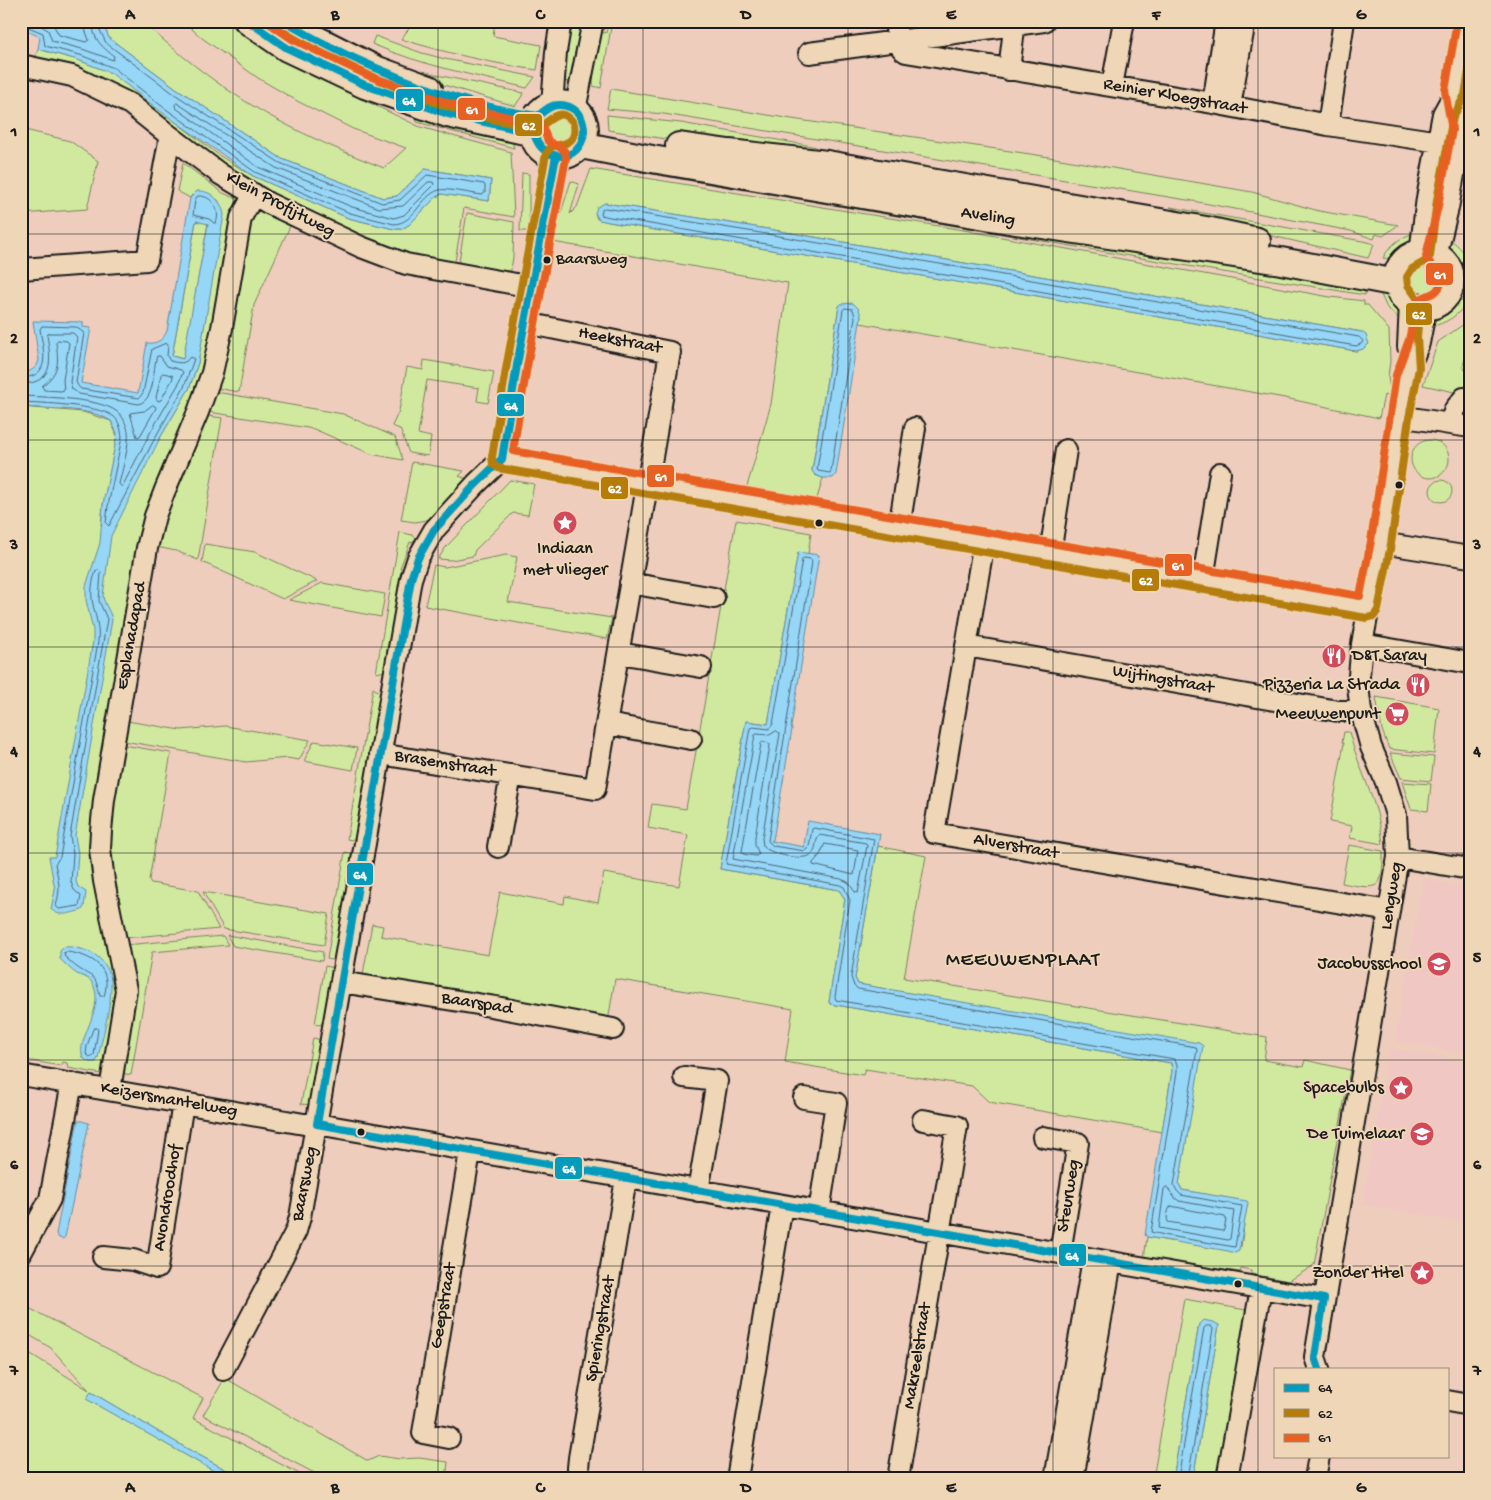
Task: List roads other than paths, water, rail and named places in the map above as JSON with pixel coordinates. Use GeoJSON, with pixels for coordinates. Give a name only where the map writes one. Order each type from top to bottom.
{"type":"FeatureCollection","features":[{"type":"Feature","properties":{"kind":"main road","name":"Aveling"},"geometry":{"type":"LineString","coordinates":[[248,21],[287,48],[365,86],[448,114],[561,123]]}},
{"type":"Feature","properties":{"kind":"main road","name":"Aveling"},"geometry":{"type":"LineString","coordinates":[[285,21],[298,30],[375,68],[426,89],[479,104],[561,123],[652,159],[989,217],[1281,261],[1408,291]]}},
{"type":"Feature","properties":{"kind":"main road"},"geometry":{"type":"LineString","coordinates":[[556,156],[570,154],[561,123]]}},
{"type":"Feature","properties":{"kind":"main road"},"geometry":{"type":"LineString","coordinates":[[1428,255],[1447,265],[1460,287],[1439,302],[1408,291],[1404,261],[1412,256],[1428,255]]}},
{"type":"Feature","properties":{"kind":"street"},"geometry":{"type":"LineString","coordinates":[[561,21],[556,52],[561,123]]}},
{"type":"Feature","properties":{"kind":"street"},"geometry":{"type":"LineString","coordinates":[[561,123],[593,21]]}},
{"type":"Feature","properties":{"kind":"street"},"geometry":{"type":"LineString","coordinates":[[809,53],[897,31],[1044,21]]}},
{"type":"Feature","properties":{"kind":"street"},"geometry":{"type":"LineString","coordinates":[[1112,86],[1124,21]]}},
{"type":"Feature","properties":{"kind":"street"},"geometry":{"type":"LineString","coordinates":[[1222,105],[1226,21]]}},
{"type":"Feature","properties":{"kind":"street"},"geometry":{"type":"LineString","coordinates":[[1222,105],[1245,21]]}},
{"type":"Feature","properties":{"kind":"street"},"geometry":{"type":"LineString","coordinates":[[1328,125],[1344,21]]}},
{"type":"Feature","properties":{"kind":"street"},"geometry":{"type":"LineString","coordinates":[[1428,255],[1448,208],[1462,130],[1456,92],[1467,21]]}},
{"type":"Feature","properties":{"kind":"street"},"geometry":{"type":"LineString","coordinates":[[1009,70],[1016,23]]}},
{"type":"Feature","properties":{"kind":"street","name":"Reinier Kloegstraat"},"geometry":{"type":"LineString","coordinates":[[897,31],[900,48],[906,52],[1222,105],[1328,125],[1459,145]]}},
{"type":"Feature","properties":{"kind":"street","name":"Klein Profijtweg"},"geometry":{"type":"LineString","coordinates":[[21,65],[72,76],[130,104],[220,174],[305,221],[396,261],[440,271],[532,287]]}},
{"type":"Feature","properties":{"kind":"street"},"geometry":{"type":"LineString","coordinates":[[1428,255],[1427,198],[1443,114],[1456,92]]}},
{"type":"Feature","properties":{"kind":"street"},"geometry":{"type":"LineString","coordinates":[[21,270],[147,260],[170,136]]}},
{"type":"Feature","properties":{"kind":"street"},"geometry":{"type":"LineString","coordinates":[[556,156],[502,459],[1368,608]]}},
{"type":"Feature","properties":{"kind":"street","name":"Esplanadapad"},"geometry":{"type":"LineString","coordinates":[[110,1090],[126,990],[106,895],[102,865],[101,840],[104,800],[147,548],[155,516],[212,373],[222,328],[241,218],[254,194]]}},
{"type":"Feature","properties":{"kind":"street","name":"Lengweg"},"geometry":{"type":"LineString","coordinates":[[1320,1368],[1315,1358],[1324,1299],[1398,857],[1396,815],[1386,782],[1371,747],[1361,711],[1358,686],[1362,644],[1381,542],[1399,416],[1409,366],[1419,343],[1408,291]]}},
{"type":"Feature","properties":{"kind":"street","name":"Heekstraat"},"geometry":{"type":"LineString","coordinates":[[526,323],[670,352],[647,484]]}},
{"type":"Feature","properties":{"kind":"street"},"geometry":{"type":"LineString","coordinates":[[1450,424],[1455,409],[1464,398],[1470,398]]}},
{"type":"Feature","properties":{"kind":"street"},"geometry":{"type":"LineString","coordinates":[[1399,416],[1470,427]]}},
{"type":"Feature","properties":{"kind":"street"},"geometry":{"type":"LineString","coordinates":[[899,528],[915,428]]}},
{"type":"Feature","properties":{"kind":"street"},"geometry":{"type":"LineString","coordinates":[[1050,554],[1066,450]]}},
{"type":"Feature","properties":{"kind":"street","name":"Baarsweg"},"geometry":{"type":"LineString","coordinates":[[222,1370],[296,1231],[300,1217],[310,1149],[317,1124],[407,596],[418,558],[434,530],[502,459]]}},
{"type":"Feature","properties":{"kind":"street"},"geometry":{"type":"LineString","coordinates":[[1203,579],[1220,474]]}},
{"type":"Feature","properties":{"kind":"street","name":"Brasemstraat"},"geometry":{"type":"LineString","coordinates":[[380,754],[596,789],[647,484]]}},
{"type":"Feature","properties":{"kind":"street","name":"Alverstraat"},"geometry":{"type":"LineString","coordinates":[[984,542],[934,833],[1389,911]]}},
{"type":"Feature","properties":{"kind":"street"},"geometry":{"type":"LineString","coordinates":[[1381,542],[1470,558]]}},
{"type":"Feature","properties":{"kind":"street"},"geometry":{"type":"LineString","coordinates":[[630,584],[714,598]]}},
{"type":"Feature","properties":{"kind":"street"},"geometry":{"type":"LineString","coordinates":[[1362,644],[1470,663]]}},
{"type":"Feature","properties":{"kind":"street","name":"Wijtingstraat"},"geometry":{"type":"LineString","coordinates":[[966,646],[1338,711],[1361,711]]}},
{"type":"Feature","properties":{"kind":"street"},"geometry":{"type":"LineString","coordinates":[[618,654],[702,668]]}},
{"type":"Feature","properties":{"kind":"street"},"geometry":{"type":"LineString","coordinates":[[607,724],[691,739]]}},
{"type":"Feature","properties":{"kind":"street","name":"Brasemstraat"},"geometry":{"type":"LineString","coordinates":[[498,847],[511,775]]}},
{"type":"Feature","properties":{"kind":"street"},"geometry":{"type":"LineString","coordinates":[[1398,857],[1470,869]]}},
{"type":"Feature","properties":{"kind":"street","name":"Baarspad"},"geometry":{"type":"LineString","coordinates":[[341,982],[496,1007],[613,1029]]}},
{"type":"Feature","properties":{"kind":"street","name":"Keizersmantelweg"},"geometry":{"type":"LineString","coordinates":[[21,1074],[304,1124],[317,1124]]}},
{"type":"Feature","properties":{"kind":"street"},"geometry":{"type":"LineString","coordinates":[[684,1077],[717,1081],[698,1191]]}},
{"type":"Feature","properties":{"kind":"street"},"geometry":{"type":"LineString","coordinates":[[21,1253],[50,1199],[72,1083]]}},
{"type":"Feature","properties":{"kind":"street"},"geometry":{"type":"LineString","coordinates":[[804,1098],[836,1103],[819,1212]]}},
{"type":"Feature","properties":{"kind":"street","name":"Avondroodhof"},"geometry":{"type":"LineString","coordinates":[[103,1257],[133,1260],[157,1268],[183,1103]]}},
{"type":"Feature","properties":{"kind":"street"},"geometry":{"type":"LineString","coordinates":[[923,1120],[957,1126],[939,1232]]}},
{"type":"Feature","properties":{"kind":"street","name":"Steurweg"},"geometry":{"type":"LineString","coordinates":[[317,1124],[1324,1299]]}},
{"type":"Feature","properties":{"kind":"street","name":"Steurweg"},"geometry":{"type":"LineString","coordinates":[[1043,1137],[1078,1143],[1060,1253]]}},
{"type":"Feature","properties":{"kind":"street","name":"Geepstraat"},"geometry":{"type":"LineString","coordinates":[[449,1438],[422,1433],[470,1152]]}},
{"type":"Feature","properties":{"kind":"street","name":"Spieringstraat"},"geometry":{"type":"LineString","coordinates":[[581,1479],[578,1468],[579,1458],[626,1178]]}},
{"type":"Feature","properties":{"kind":"street"},"geometry":{"type":"LineString","coordinates":[[737,1479],[782,1206]]}},
{"type":"Feature","properties":{"kind":"street","name":"Makreelstraat"},"geometry":{"type":"LineString","coordinates":[[898,1479],[939,1232]]}},
{"type":"Feature","properties":{"kind":"street"},"geometry":{"type":"LineString","coordinates":[[1055,1479],[1102,1261]]}},
{"type":"Feature","properties":{"kind":"street"},"geometry":{"type":"LineString","coordinates":[[1073,1479],[1102,1261]]}},
{"type":"Feature","properties":{"kind":"street"},"geometry":{"type":"LineString","coordinates":[[1227,1479],[1261,1288]]}},
{"type":"Feature","properties":{"kind":"street"},"geometry":{"type":"LineString","coordinates":[[1448,1401],[1470,1405]]}},
{"type":"Feature","properties":{"kind":"street"},"geometry":{"type":"LineString","coordinates":[[1315,1479],[1320,1458]]}},
{"type":"Feature","properties":{"kind":"water"},"geometry":{"type":"Polygon","coordinates":[[[21,21],[107,21],[104,26],[109,38],[176,88],[282,159],[383,198],[397,196],[425,169],[491,180],[489,201],[441,194],[410,224],[402,229],[394,229],[348,218],[253,176],[160,111],[111,73],[78,60],[38,49],[40,37],[21,28],[21,21]]]}},
{"type":"Feature","properties":{"kind":"water"},"geometry":{"type":"Polygon","coordinates":[[[197,191],[211,194],[221,205],[224,215],[198,363],[189,389],[160,438],[111,536],[103,596],[112,620],[75,836],[78,853],[76,881],[78,887],[86,892],[82,910],[61,914],[51,909],[55,890],[49,857],[55,857],[93,641],[93,630],[86,600],[86,586],[100,543],[103,505],[117,433],[111,421],[92,413],[68,409],[21,407],[21,373],[33,370],[39,360],[33,321],[83,322],[83,327],[91,328],[81,383],[138,393],[147,343],[159,341],[167,331],[190,198],[197,191]],[[196,221],[172,356],[183,359],[208,224],[196,221]]]}},
{"type":"Feature","properties":{"kind":"water"},"geometry":{"type":"Polygon","coordinates":[[[605,203],[774,230],[1362,332],[1366,335],[1369,344],[1363,349],[1356,351],[599,220],[595,213],[597,207],[605,203]]]}},
{"type":"Feature","properties":{"kind":"water"},"geometry":{"type":"Polygon","coordinates":[[[853,303],[859,309],[861,316],[836,474],[833,478],[823,478],[815,475],[812,471],[839,306],[841,304],[853,303]]]}},
{"type":"Feature","properties":{"kind":"water"},"geometry":{"type":"Polygon","coordinates":[[[798,552],[819,555],[792,729],[773,840],[771,841],[805,847],[808,821],[880,834],[855,978],[858,984],[1199,1043],[1203,1046],[1179,1184],[1182,1190],[1247,1201],[1239,1251],[1235,1253],[1147,1237],[1145,1235],[1172,1071],[1171,1063],[830,1004],[845,899],[839,890],[720,869],[746,721],[768,724],[798,552]]]}},
{"type":"Feature","properties":{"kind":"water"},"geometry":{"type":"Polygon","coordinates":[[[64,947],[77,948],[93,954],[105,964],[109,971],[111,992],[105,1028],[96,1062],[89,1062],[84,1059],[82,1052],[83,1043],[94,1013],[95,991],[91,981],[77,974],[60,959],[60,951],[64,947]]]}},
{"type":"Feature","properties":{"kind":"water"},"geometry":{"type":"Polygon","coordinates":[[[78,1120],[89,1123],[65,1237],[63,1239],[59,1238],[56,1234],[78,1120]]]}},
{"type":"Feature","properties":{"kind":"water"},"geometry":{"type":"Polygon","coordinates":[[[1203,1320],[1219,1325],[1193,1479],[1173,1479],[1199,1324],[1203,1320]]]}},
{"type":"Feature","properties":{"kind":"water"},"geometry":{"type":"Polygon","coordinates":[[[91,1392],[243,1479],[228,1479],[86,1399],[91,1392]]]}},
{"type":"Feature","properties":{"kind":"place","name":"Baarsweg"},"geometry":{"type":"Point","coordinates":[547,260]}},
{"type":"Feature","properties":{"kind":"place","name":"Indiaan met vlieger"},"geometry":{"type":"Point","coordinates":[565,523]}},
{"type":"Feature","properties":{"kind":"place","name":"D&T Saray"},"geometry":{"type":"Point","coordinates":[1334,656]}},
{"type":"Feature","properties":{"kind":"place","name":"Pizzeria La Strada"},"geometry":{"type":"Point","coordinates":[1418,685]}},
{"type":"Feature","properties":{"kind":"place","name":"Meeuwenpunt"},"geometry":{"type":"Point","coordinates":[1397,714]}},
{"type":"Feature","properties":{"kind":"place","name":"Jacobusschool"},"geometry":{"type":"Point","coordinates":[1439,964]}},
{"type":"Feature","properties":{"kind":"place","name":"Spacebulbs"},"geometry":{"type":"Point","coordinates":[1401,1088]}},
{"type":"Feature","properties":{"kind":"place","name":"De Tuimelaar"},"geometry":{"type":"Point","coordinates":[1422,1134]}},
{"type":"Feature","properties":{"kind":"place","name":"Zonder titel"},"geometry":{"type":"Point","coordinates":[1422,1273]}},
{"type":"Feature","properties":{"kind":"district","name":"MEEUWENPLAAT"},"geometry":{"type":"Point","coordinates":[1023,961]}}]}
